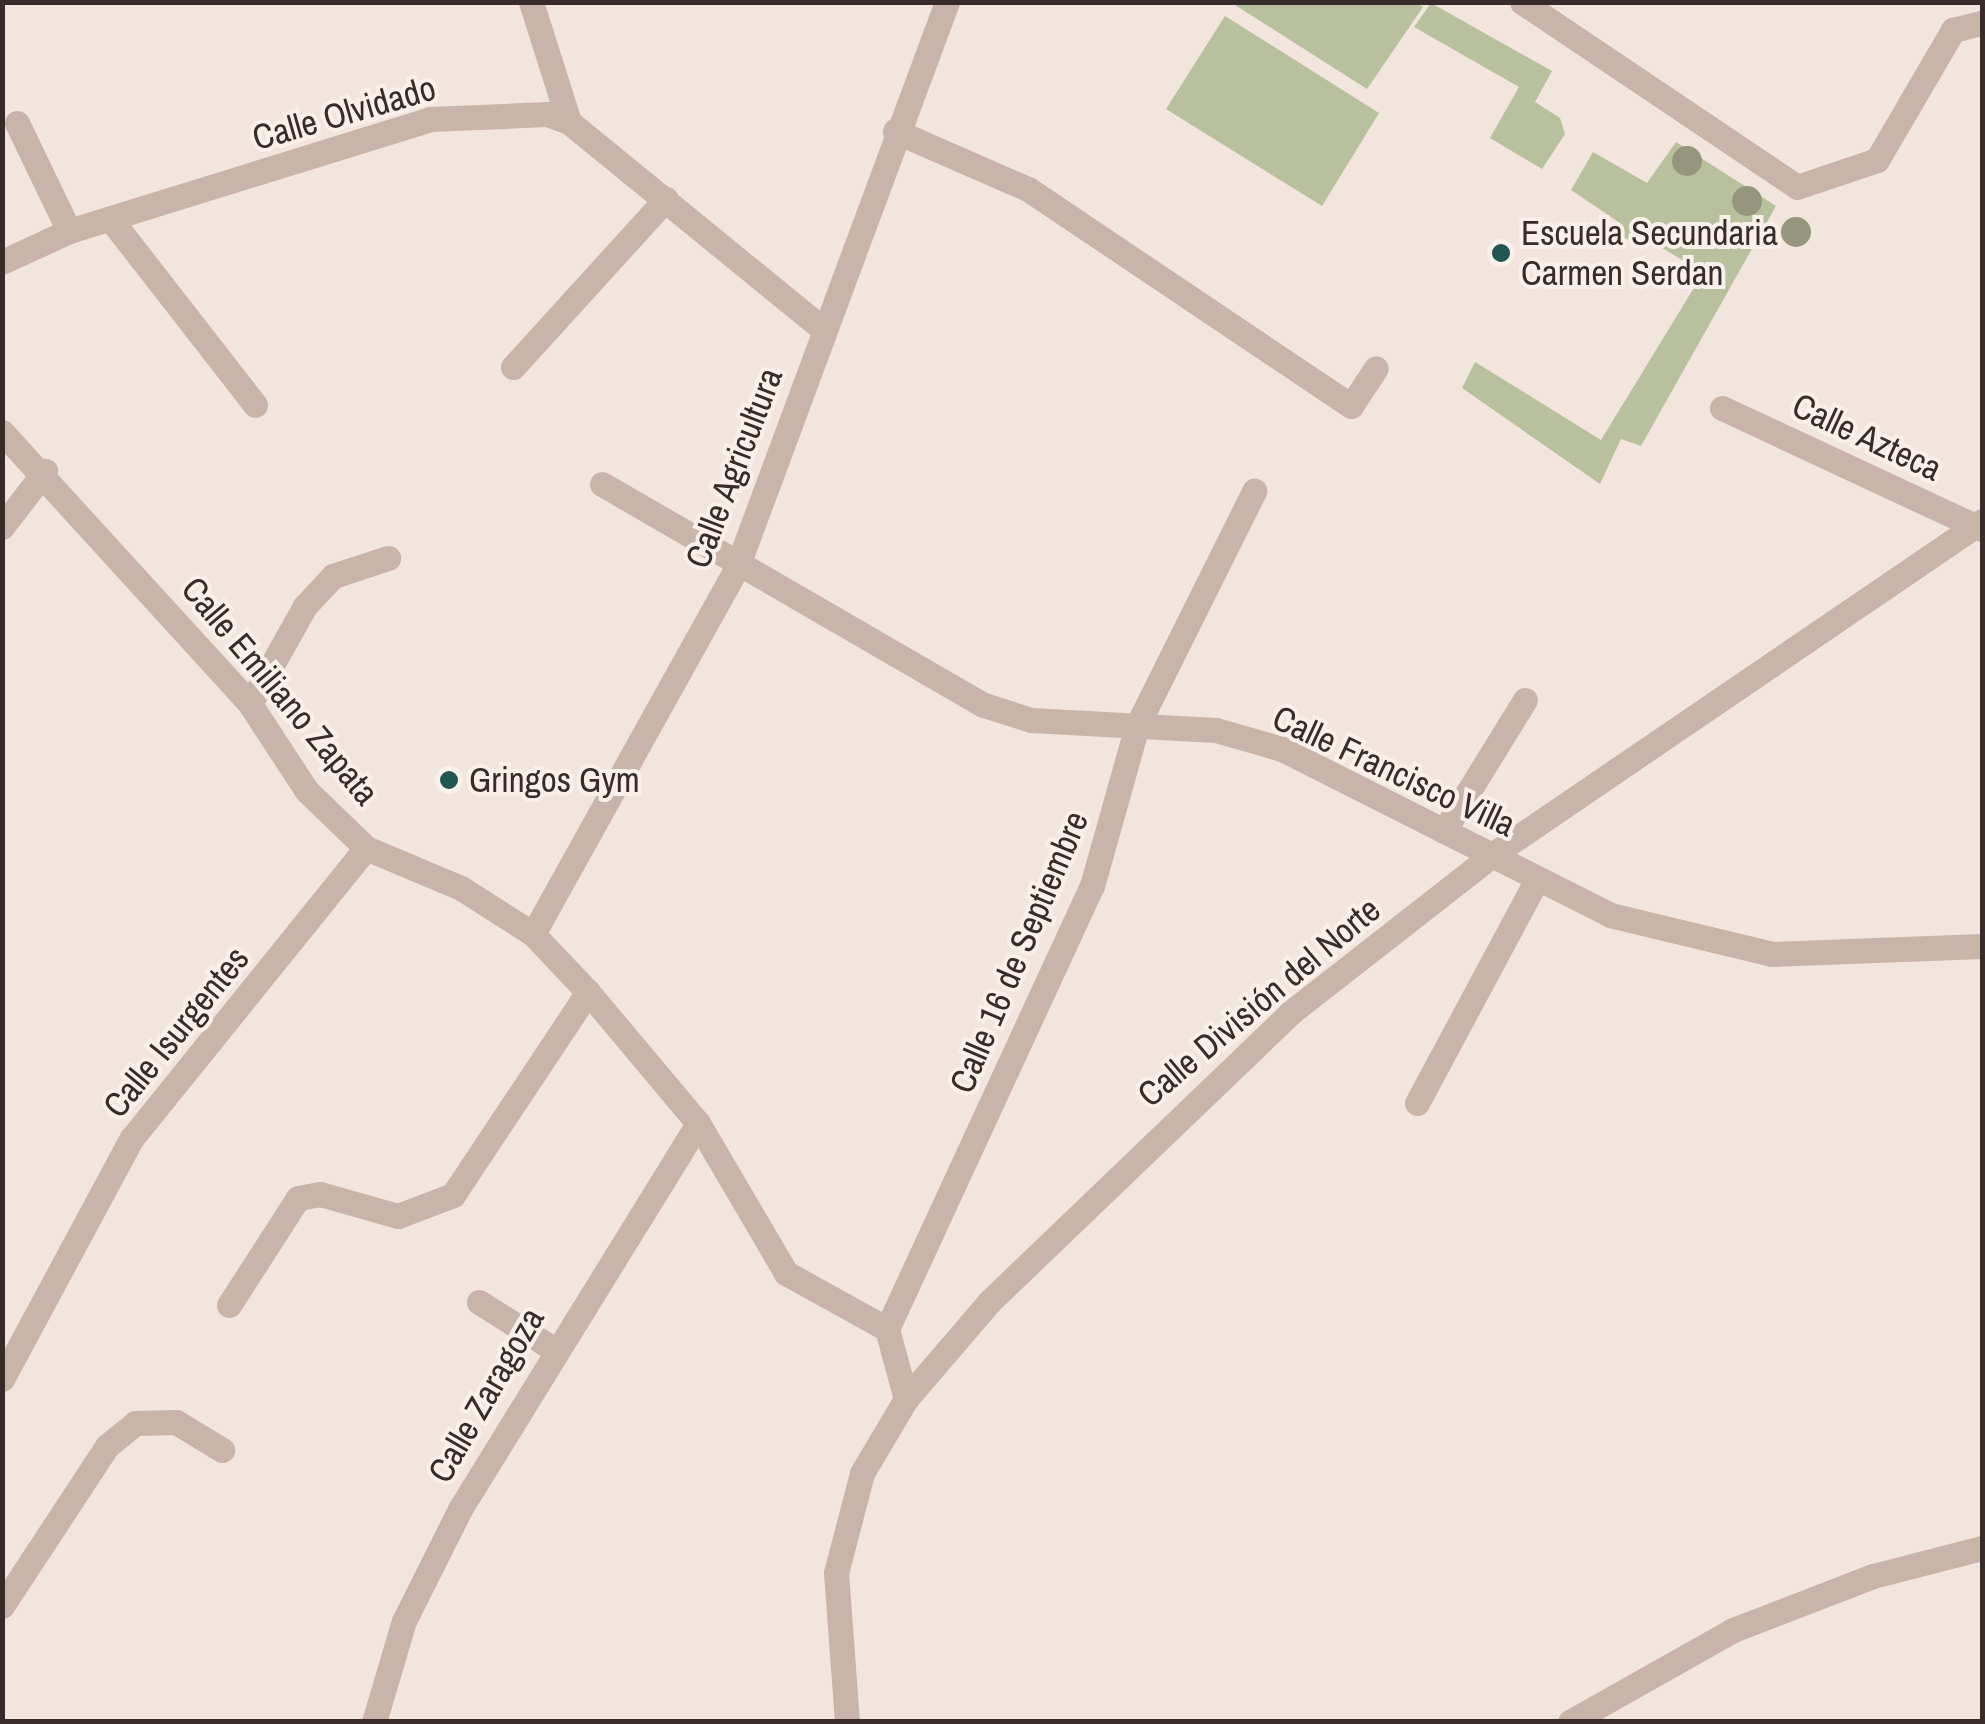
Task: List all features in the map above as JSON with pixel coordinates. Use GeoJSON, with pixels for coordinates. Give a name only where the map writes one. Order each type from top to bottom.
{"type":"FeatureCollection","features":[{"type":"Feature","properties":{"kind":"street"},"geometry":{"type":"LineString","coordinates":[[531,2],[569,122],[824,330]]}},
{"type":"Feature","properties":{"kind":"street","name":"Calle Agricultura"},"geometry":{"type":"LineString","coordinates":[[533,934],[736,570],[895,131],[947,2]]}},
{"type":"Feature","properties":{"kind":"street"},"geometry":{"type":"LineString","coordinates":[[1522,2],[1797,187],[1876,160],[1953,30],[1982,24]]}},
{"type":"Feature","properties":{"kind":"street","name":"Calle Olvidado"},"geometry":{"type":"LineString","coordinates":[[2,262],[69,231],[112,221],[430,119],[569,122]]}},
{"type":"Feature","properties":{"kind":"street"},"geometry":{"type":"LineString","coordinates":[[18,122],[69,231]]}},
{"type":"Feature","properties":{"kind":"street"},"geometry":{"type":"LineString","coordinates":[[895,131],[1028,189],[1351,406],[1376,368]]}},
{"type":"Feature","properties":{"kind":"street"},"geometry":{"type":"LineString","coordinates":[[513,367],[666,199]]}},
{"type":"Feature","properties":{"kind":"street"},"geometry":{"type":"LineString","coordinates":[[112,221],[255,405]]}},
{"type":"Feature","properties":{"kind":"street","name":"Calle Azteca"},"geometry":{"type":"LineString","coordinates":[[1722,408],[1980,525]]}},
{"type":"Feature","properties":{"kind":"street","name":"Calle Emiliano Zapata"},"geometry":{"type":"LineString","coordinates":[[2,432],[45,471],[250,704],[308,791],[366,848],[460,888],[533,934],[588,992],[698,1123],[786,1273],[887,1329]]}},
{"type":"Feature","properties":{"kind":"street"},"geometry":{"type":"LineString","coordinates":[[2,528],[45,471]]}},
{"type":"Feature","properties":{"kind":"street","name":"Calle Francisco Villa"},"geometry":{"type":"LineString","coordinates":[[602,484],[736,570],[984,705],[1031,720],[1216,730],[1282,750],[1610,916],[1772,954],[1982,946]]}},
{"type":"Feature","properties":{"kind":"street","name":"Calle 16 de Septiembre"},"geometry":{"type":"LineString","coordinates":[[887,1329],[1092,886],[1137,726],[1254,491]]}},
{"type":"Feature","properties":{"kind":"street","name":"Calle División del Norte"},"geometry":{"type":"LineString","coordinates":[[848,1722],[836,1573],[862,1474],[906,1398],[1126,1164],[1290,1012],[1492,855],[1980,525]]}},
{"type":"Feature","properties":{"kind":"street"},"geometry":{"type":"LineString","coordinates":[[250,704],[304,606],[333,576],[388,558]]}},
{"type":"Feature","properties":{"kind":"street"},"geometry":{"type":"LineString","coordinates":[[1444,832],[1525,700]]}},
{"type":"Feature","properties":{"kind":"street","name":"Calle Isurgentes"},"geometry":{"type":"LineString","coordinates":[[2,1379],[132,1138],[366,848]]}},
{"type":"Feature","properties":{"kind":"street"},"geometry":{"type":"LineString","coordinates":[[1418,1102],[1537,879]]}},
{"type":"Feature","properties":{"kind":"street"},"geometry":{"type":"LineString","coordinates":[[229,1305],[298,1198],[320,1194],[398,1216],[453,1195],[588,992]]}},
{"type":"Feature","properties":{"kind":"street","name":"Calle Zaragoza"},"geometry":{"type":"LineString","coordinates":[[374,1722],[404,1621],[552,1348],[698,1123]]}},
{"type":"Feature","properties":{"kind":"street"},"geometry":{"type":"LineString","coordinates":[[479,1302],[552,1348]]}},
{"type":"Feature","properties":{"kind":"street"},"geometry":{"type":"LineString","coordinates":[[887,1329],[906,1398]]}},
{"type":"Feature","properties":{"kind":"street"},"geometry":{"type":"LineString","coordinates":[[2,1606],[107,1446],[135,1423],[176,1422],[222,1450]]}},
{"type":"Feature","properties":{"kind":"street"},"geometry":{"type":"LineString","coordinates":[[1570,1722],[1733,1630],[1873,1576],[1982,1548]]}},
{"type":"Feature","properties":{"kind":"green space"},"geometry":{"type":"Polygon","coordinates":[[[1232,3],[1416,3],[1423,7],[1367,89],[1232,3]]]}},
{"type":"Feature","properties":{"kind":"green space"},"geometry":{"type":"Polygon","coordinates":[[[1431,3],[1552,71],[1535,102],[1560,118],[1565,134],[1542,169],[1490,138],[1519,87],[1414,27],[1431,3]]]}},
{"type":"Feature","properties":{"kind":"green space"},"geometry":{"type":"Polygon","coordinates":[[[1225,16],[1379,113],[1322,206],[1166,109],[1225,16]]]}},
{"type":"Feature","properties":{"kind":"green space"},"geometry":{"type":"Polygon","coordinates":[[[1676,142],[1776,206],[1641,446],[1621,439],[1600,484],[1462,388],[1475,362],[1601,440],[1703,273],[1635,231],[1626,241],[1614,233],[1620,223],[1571,190],[1593,152],[1647,183],[1676,142]]]}},
{"type":"Feature","properties":{"kind":"place","name":"Escuela Secundaria Carmen Serdan"},"geometry":{"type":"Point","coordinates":[1501,253]}},
{"type":"Feature","properties":{"kind":"place","name":"Gringos Gym"},"geometry":{"type":"Point","coordinates":[449,780]}}]}
